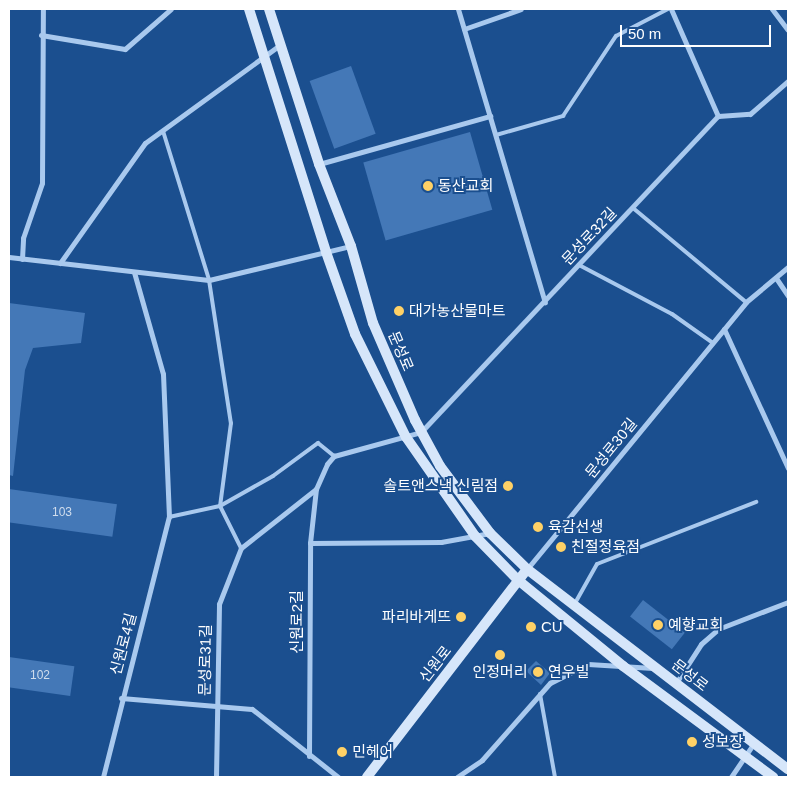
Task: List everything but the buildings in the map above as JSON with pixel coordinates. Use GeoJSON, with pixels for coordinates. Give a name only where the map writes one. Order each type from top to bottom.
{"type":"FeatureCollection","features":[{"type":"Feature","properties":{"kind":"main road"},"geometry":{"type":"LineString","coordinates":[[249,9],[326,252],[355,334],[406,437],[475,536],[518,580],[623,666],[773,777]]}},
{"type":"Feature","properties":{"kind":"main road","name":"문성로"},"geometry":{"type":"LineString","coordinates":[[268,9],[318,164],[351,246],[373,324],[421,432],[440,466],[490,533],[527,568],[753,744],[788,769]]}},
{"type":"Feature","properties":{"kind":"main road","name":"신원로"},"geometry":{"type":"LineString","coordinates":[[367,777],[527,568]]}},
{"type":"Feature","properties":{"kind":"street"},"geometry":{"type":"LineString","coordinates":[[22,259],[23,238],[42,183],[41,35],[43,9]]}},
{"type":"Feature","properties":{"kind":"street"},"geometry":{"type":"LineString","coordinates":[[41,35],[125,49],[170,9]]}},
{"type":"Feature","properties":{"kind":"street"},"geometry":{"type":"LineString","coordinates":[[458,9],[545,302]]}},
{"type":"Feature","properties":{"kind":"street"},"geometry":{"type":"LineString","coordinates":[[464,29],[521,9]]}},
{"type":"Feature","properties":{"kind":"street"},"geometry":{"type":"LineString","coordinates":[[669,9],[718,116],[750,114],[788,81]]}},
{"type":"Feature","properties":{"kind":"street"},"geometry":{"type":"LineString","coordinates":[[772,9],[788,30]]}},
{"type":"Feature","properties":{"kind":"street"},"geometry":{"type":"LineString","coordinates":[[60,263],[145,144],[280,45]]}},
{"type":"Feature","properties":{"kind":"street"},"geometry":{"type":"LineString","coordinates":[[318,164],[490,116]]}},
{"type":"Feature","properties":{"kind":"street","name":"문성로32길"},"geometry":{"type":"LineString","coordinates":[[421,432],[718,116]]}},
{"type":"Feature","properties":{"kind":"street"},"geometry":{"type":"LineString","coordinates":[[9,257],[209,280],[351,246]]}},
{"type":"Feature","properties":{"kind":"street","name":"문성로30길"},"geometry":{"type":"LineString","coordinates":[[527,568],[746,302],[788,267]]}},
{"type":"Feature","properties":{"kind":"street","name":"신원로4길"},"geometry":{"type":"LineString","coordinates":[[103,777],[121,698],[169,517],[163,374],[134,272]]}},
{"type":"Feature","properties":{"kind":"street"},"geometry":{"type":"LineString","coordinates":[[776,278],[788,296]]}},
{"type":"Feature","properties":{"kind":"street"},"geometry":{"type":"LineString","coordinates":[[724,329],[788,468]]}},
{"type":"Feature","properties":{"kind":"street"},"geometry":{"type":"LineString","coordinates":[[241,548],[316,489],[326,464],[334,456],[421,432]]}},
{"type":"Feature","properties":{"kind":"street","name":"신원로2길"},"geometry":{"type":"LineString","coordinates":[[309,756],[310,543],[316,489]]}},
{"type":"Feature","properties":{"kind":"street"},"geometry":{"type":"LineString","coordinates":[[310,543],[441,542],[490,533]]}},
{"type":"Feature","properties":{"kind":"street","name":"문성로31길"},"geometry":{"type":"LineString","coordinates":[[216,777],[219,604],[241,548]]}},
{"type":"Feature","properties":{"kind":"street"},"geometry":{"type":"LineString","coordinates":[[676,684],[702,644],[718,629],[788,602]]}},
{"type":"Feature","properties":{"kind":"street"},"geometry":{"type":"LineString","coordinates":[[457,777],[482,760],[539,692],[588,664],[656,668]]}},
{"type":"Feature","properties":{"kind":"street"},"geometry":{"type":"LineString","coordinates":[[121,698],[252,709],[309,756],[338,777]]}},
{"type":"Feature","properties":{"kind":"street"},"geometry":{"type":"LineString","coordinates":[[731,777],[753,744]]}},
{"type":"Feature","properties":{"kind":"lane"},"geometry":{"type":"LineString","coordinates":[[496,135],[563,116],[616,36],[669,9]]}},
{"type":"Feature","properties":{"kind":"lane"},"geometry":{"type":"LineString","coordinates":[[163,131],[209,280],[231,422],[220,506],[241,548]]}},
{"type":"Feature","properties":{"kind":"lane"},"geometry":{"type":"LineString","coordinates":[[633,208],[746,302]]}},
{"type":"Feature","properties":{"kind":"lane"},"geometry":{"type":"LineString","coordinates":[[579,266],[672,314],[713,343]]}},
{"type":"Feature","properties":{"kind":"lane"},"geometry":{"type":"LineString","coordinates":[[169,517],[220,506],[273,476],[318,443],[334,456]]}},
{"type":"Feature","properties":{"kind":"lane"},"geometry":{"type":"LineString","coordinates":[[574,605],[597,564],[756,502]]}},
{"type":"Feature","properties":{"kind":"lane"},"geometry":{"type":"LineString","coordinates":[[539,692],[555,777]]}},
{"type":"Feature","properties":{"kind":"place","name":"동산교회"},"geometry":{"type":"Point","coordinates":[428,186]}},
{"type":"Feature","properties":{"kind":"place","name":"대가농산물마트"},"geometry":{"type":"Point","coordinates":[399,311]}},
{"type":"Feature","properties":{"kind":"place","name":"솔트앤스낵 신림점"},"geometry":{"type":"Point","coordinates":[508,486]}},
{"type":"Feature","properties":{"kind":"place","name":"육감선생"},"geometry":{"type":"Point","coordinates":[538,527]}},
{"type":"Feature","properties":{"kind":"place","name":"친절정육점"},"geometry":{"type":"Point","coordinates":[561,547]}},
{"type":"Feature","properties":{"kind":"place","name":"파리바게뜨"},"geometry":{"type":"Point","coordinates":[461,617]}},
{"type":"Feature","properties":{"kind":"place","name":"예향교회"},"geometry":{"type":"Point","coordinates":[658,625]}},
{"type":"Feature","properties":{"kind":"place","name":"CU"},"geometry":{"type":"Point","coordinates":[531,627]}},
{"type":"Feature","properties":{"kind":"place","name":"인정머리"},"geometry":{"type":"Point","coordinates":[500,655]}},
{"type":"Feature","properties":{"kind":"place","name":"연우빌"},"geometry":{"type":"Point","coordinates":[538,672]}},
{"type":"Feature","properties":{"kind":"place","name":"성보장"},"geometry":{"type":"Point","coordinates":[692,742]}},
{"type":"Feature","properties":{"kind":"place","name":"민헤어"},"geometry":{"type":"Point","coordinates":[342,752]}}]}
